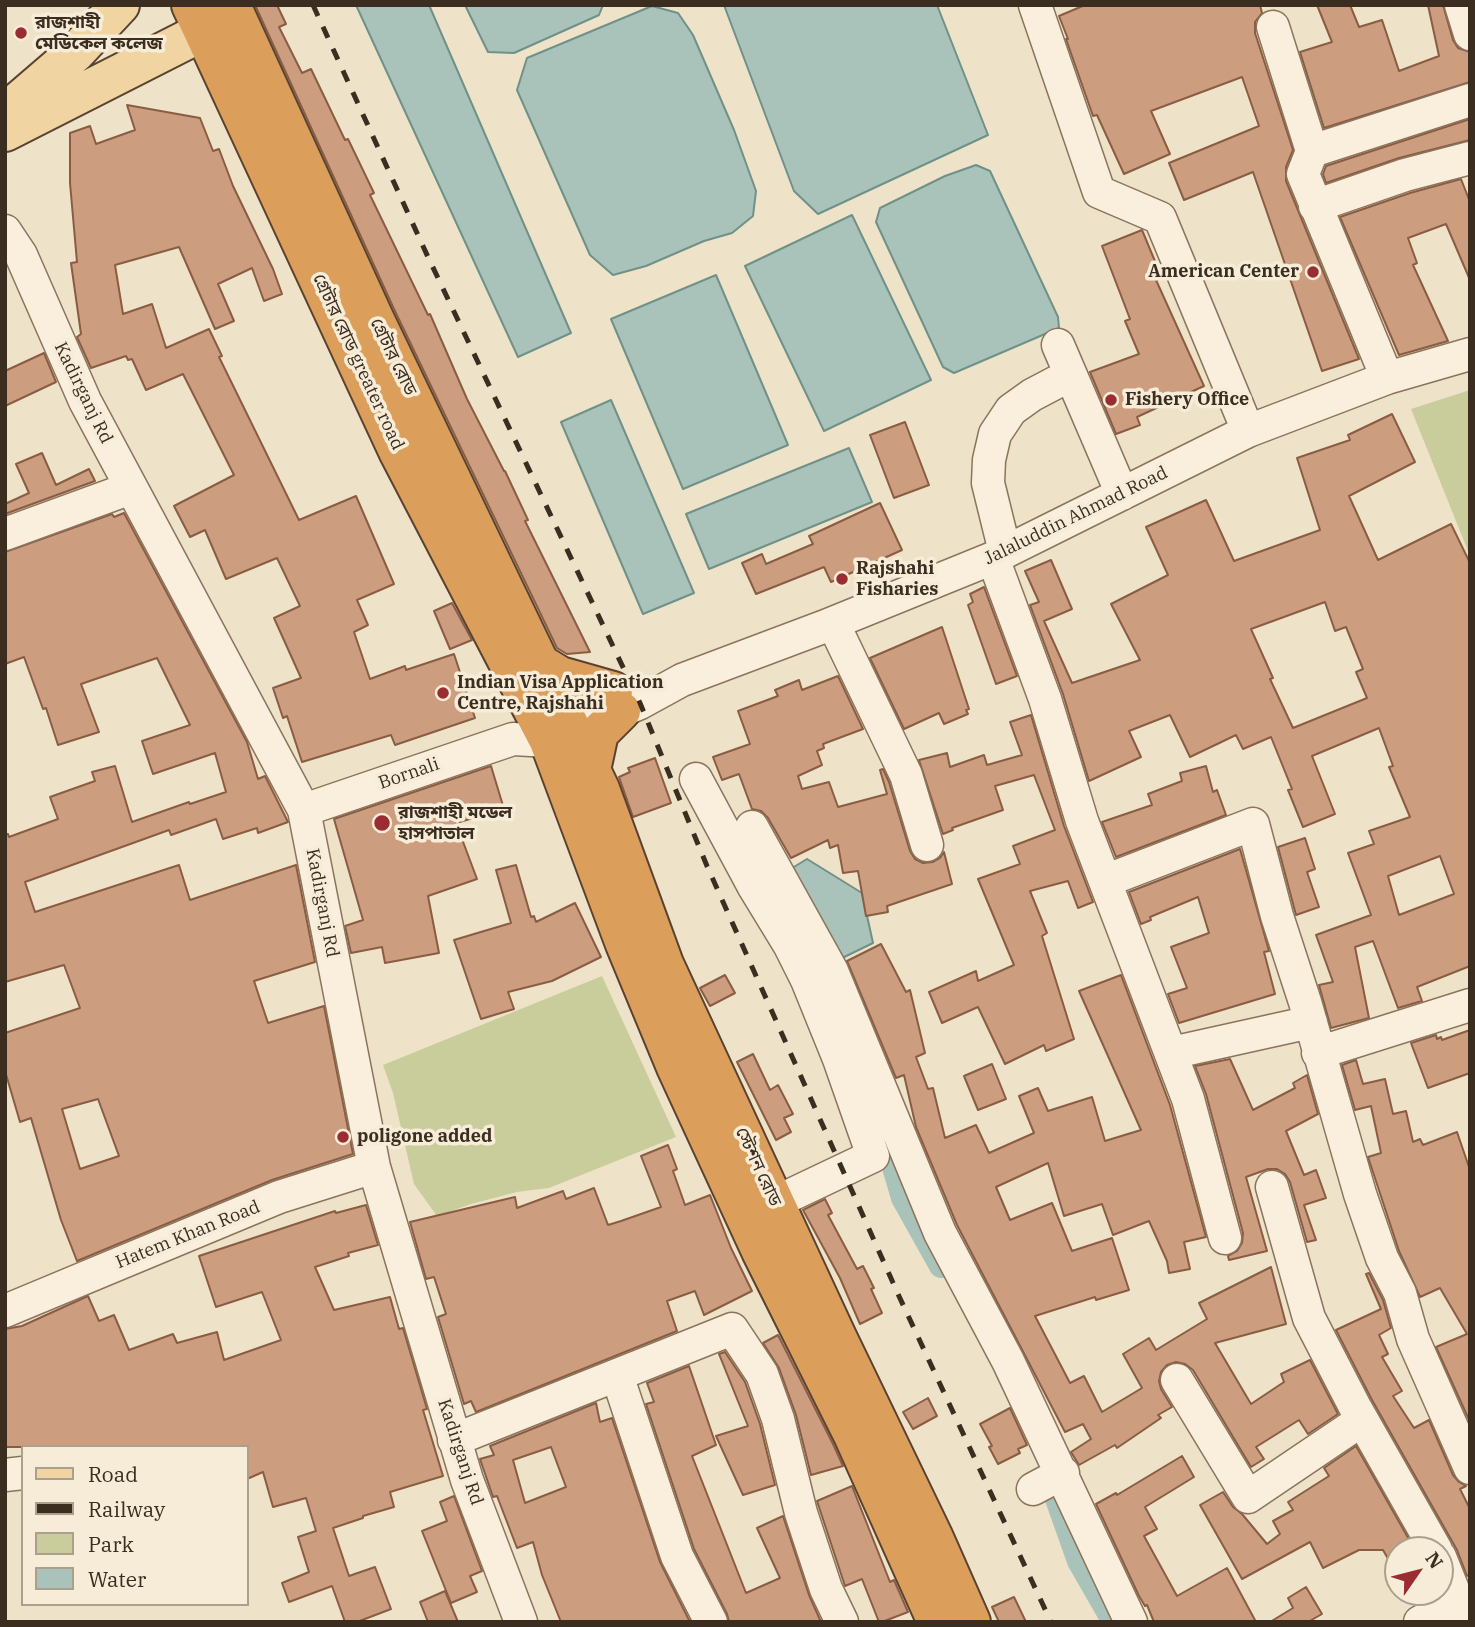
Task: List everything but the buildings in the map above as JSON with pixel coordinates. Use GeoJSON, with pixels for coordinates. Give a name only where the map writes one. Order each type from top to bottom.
{"type":"FeatureCollection","features":[{"type":"Feature","properties":{"kind":"highway","name":"গ্রেটার রোড"},"geometry":{"type":"LineString","coordinates":[[231,5],[374,318],[539,663],[546,726]]}},
{"type":"Feature","properties":{"kind":"highway","name":"গ্রেটার রোড greater road"},"geometry":{"type":"LineString","coordinates":[[197,18],[398,451],[546,726]]}},
{"type":"Feature","properties":{"kind":"highway"},"geometry":{"type":"LineString","coordinates":[[539,663],[617,701],[599,733],[591,770]]}},
{"type":"Feature","properties":{"kind":"highway","name":"স্টেশন রোড"},"geometry":{"type":"LineString","coordinates":[[546,726],[591,770],[664,964],[774,1203],[933,1536],[956,1620]]}},
{"type":"Feature","properties":{"kind":"highway","name":"স্টেশন রোড"},"geometry":{"type":"LineString","coordinates":[[546,726],[625,944],[676,1067],[761,1251],[853,1436],[956,1620]]}},
{"type":"Feature","properties":{"kind":"main road"},"geometry":{"type":"LineString","coordinates":[[5,113],[76,52],[120,5]]}},
{"type":"Feature","properties":{"kind":"main road"},"geometry":{"type":"LineString","coordinates":[[5,132],[197,18]]}},
{"type":"Feature","properties":{"kind":"street"},"geometry":{"type":"LineString","coordinates":[[1035,5],[1099,192],[1160,218],[1248,431]]}},
{"type":"Feature","properties":{"kind":"street"},"geometry":{"type":"LineString","coordinates":[[1461,5],[1470,34]]}},
{"type":"Feature","properties":{"kind":"street"},"geometry":{"type":"LineString","coordinates":[[1273,27],[1312,151],[1303,174],[1387,378]]}},
{"type":"Feature","properties":{"kind":"street"},"geometry":{"type":"LineString","coordinates":[[1312,151],[1470,100]]}},
{"type":"Feature","properties":{"kind":"street"},"geometry":{"type":"LineString","coordinates":[[1388,127],[1405,174]]}},
{"type":"Feature","properties":{"kind":"street"},"geometry":{"type":"LineString","coordinates":[[1315,206],[1405,174],[1470,158]]}},
{"type":"Feature","properties":{"kind":"street","name":"Kadirganj Rd"},"geometry":{"type":"LineString","coordinates":[[5,231],[21,255],[85,401],[304,810],[374,1167],[454,1440],[521,1622]]}},
{"type":"Feature","properties":{"kind":"street"},"geometry":{"type":"LineString","coordinates":[[1058,345],[1122,494]]}},
{"type":"Feature","properties":{"kind":"street","name":"Jalaluddin Ahmad Road"},"geometry":{"type":"LineString","coordinates":[[546,726],[682,680],[833,623],[999,555],[1248,431],[1387,378],[1470,354]]}},
{"type":"Feature","properties":{"kind":"street"},"geometry":{"type":"LineString","coordinates":[[1070,374],[1011,410],[995,434],[989,460],[988,483],[999,555],[1082,821],[1188,1099],[1225,1238]]}},
{"type":"Feature","properties":{"kind":"street"},"geometry":{"type":"LineString","coordinates":[[5,534],[131,488]]}},
{"type":"Feature","properties":{"kind":"street"},"geometry":{"type":"LineString","coordinates":[[833,623],[906,775],[927,845]]}},
{"type":"Feature","properties":{"kind":"street","name":"Bornali"},"geometry":{"type":"LineString","coordinates":[[304,810],[546,726]]}},
{"type":"Feature","properties":{"kind":"street"},"geometry":{"type":"LineString","coordinates":[[696,779],[754,887],[790,946],[819,976]]}},
{"type":"Feature","properties":{"kind":"street"},"geometry":{"type":"LineString","coordinates":[[1105,881],[1253,824],[1276,916],[1311,1022],[1360,1194],[1382,1258],[1400,1293],[1413,1339],[1470,1468]]}},
{"type":"Feature","properties":{"kind":"street"},"geometry":{"type":"LineString","coordinates":[[752,827],[852,1055],[940,1233],[1008,1361],[1131,1622]]}},
{"type":"Feature","properties":{"kind":"street"},"geometry":{"type":"LineString","coordinates":[[1318,1053],[1470,1005]]}},
{"type":"Feature","properties":{"kind":"street"},"geometry":{"type":"LineString","coordinates":[[1171,1053],[1311,1022]]}},
{"type":"Feature","properties":{"kind":"street"},"geometry":{"type":"LineString","coordinates":[[774,1203],[873,1156],[852,1055]]}},
{"type":"Feature","properties":{"kind":"street","name":"Hatem Khan Road"},"geometry":{"type":"LineString","coordinates":[[5,1311],[278,1197],[374,1167]]}},
{"type":"Feature","properties":{"kind":"street"},"geometry":{"type":"LineString","coordinates":[[1272,1187],[1309,1318],[1362,1420],[1428,1536]]}},
{"type":"Feature","properties":{"kind":"street"},"geometry":{"type":"LineString","coordinates":[[454,1440],[732,1329],[762,1374],[778,1419],[801,1513],[826,1589],[842,1622]]}},
{"type":"Feature","properties":{"kind":"street"},"geometry":{"type":"LineString","coordinates":[[617,1375],[650,1479],[665,1513],[677,1556],[711,1622]]}},
{"type":"Feature","properties":{"kind":"street"},"geometry":{"type":"LineString","coordinates":[[1177,1380],[1248,1497],[1362,1420]]}},
{"type":"Feature","properties":{"kind":"street"},"geometry":{"type":"LineString","coordinates":[[1033,1489],[1063,1474]]}},
{"type":"Feature","properties":{"kind":"street"},"geometry":{"type":"LineString","coordinates":[[1420,1622],[1463,1612],[1454,1591]]}},
{"type":"Feature","properties":{"kind":"green space"},"geometry":{"type":"Polygon","coordinates":[[[1470,390],[1470,556],[1411,409],[1470,390]]]}},
{"type":"Feature","properties":{"kind":"green space"},"geometry":{"type":"Polygon","coordinates":[[[602,976],[676,1137],[549,1188],[517,1192],[437,1216],[414,1184],[393,1093],[383,1065],[602,976]]]}},
{"type":"Feature","properties":{"kind":"water"},"geometry":{"type":"Polygon","coordinates":[[[356,5],[429,5],[571,333],[518,357],[356,5]]]}},
{"type":"Feature","properties":{"kind":"water"},"geometry":{"type":"Polygon","coordinates":[[[465,5],[603,5],[599,15],[514,53],[488,52],[465,5]]]}},
{"type":"Feature","properties":{"kind":"water"},"geometry":{"type":"Polygon","coordinates":[[[724,5],[937,5],[988,135],[818,214],[794,191],[724,5]]]}},
{"type":"Feature","properties":{"kind":"water"},"geometry":{"type":"Polygon","coordinates":[[[652,6],[678,13],[693,35],[734,130],[756,191],[753,216],[732,233],[704,241],[646,266],[613,275],[590,255],[517,90],[527,58],[652,6]]]}},
{"type":"Feature","properties":{"kind":"water"},"geometry":{"type":"Polygon","coordinates":[[[976,165],[990,171],[1058,317],[1059,328],[954,373],[943,367],[876,222],[880,208],[945,176],[976,165]]]}},
{"type":"Feature","properties":{"kind":"water"},"geometry":{"type":"Polygon","coordinates":[[[852,215],[931,380],[824,431],[745,266],[852,215]]]}},
{"type":"Feature","properties":{"kind":"water"},"geometry":{"type":"Polygon","coordinates":[[[716,275],[788,445],[683,489],[611,319],[716,275]]]}},
{"type":"Feature","properties":{"kind":"water"},"geometry":{"type":"Polygon","coordinates":[[[611,400],[694,593],[643,614],[561,422],[611,400]]]}},
{"type":"Feature","properties":{"kind":"water"},"geometry":{"type":"Polygon","coordinates":[[[849,448],[872,502],[709,569],[686,514],[849,448]]]}},
{"type":"Feature","properties":{"kind":"water"},"geometry":{"type":"Polygon","coordinates":[[[807,859],[862,893],[873,943],[834,962],[784,873],[807,859]]]}},
{"type":"Feature","properties":{"kind":"waterway"},"geometry":{"type":"LineString","coordinates":[[879,1116],[903,1198],[941,1266]]}},
{"type":"Feature","properties":{"kind":"waterway"},"geometry":{"type":"LineString","coordinates":[[1051,1482],[1079,1561],[1114,1622]]}},
{"type":"Feature","properties":{"kind":"railway"},"geometry":{"type":"LineString","coordinates":[[313,5],[428,257],[640,703],[707,866],[898,1294],[1051,1622]]}},
{"type":"Feature","properties":{"kind":"place","name":"রাজশাহী মেডিকেল কলেজ"},"geometry":{"type":"Point","coordinates":[21,33]}},
{"type":"Feature","properties":{"kind":"place","name":"American Center"},"geometry":{"type":"Point","coordinates":[1313,272]}},
{"type":"Feature","properties":{"kind":"place","name":"Fishery Office"},"geometry":{"type":"Point","coordinates":[1111,400]}},
{"type":"Feature","properties":{"kind":"place","name":"Rajshahi Fisharies"},"geometry":{"type":"Point","coordinates":[842,579]}},
{"type":"Feature","properties":{"kind":"place","name":"Indian Visa Application Centre, Rajshahi"},"geometry":{"type":"Point","coordinates":[443,693]}},
{"type":"Feature","properties":{"kind":"place","name":"রাজশাহী মডেল হাসপাতাল"},"geometry":{"type":"Point","coordinates":[382,823]}},
{"type":"Feature","properties":{"kind":"place","name":"poligone added"},"geometry":{"type":"Point","coordinates":[343,1137]}}]}
